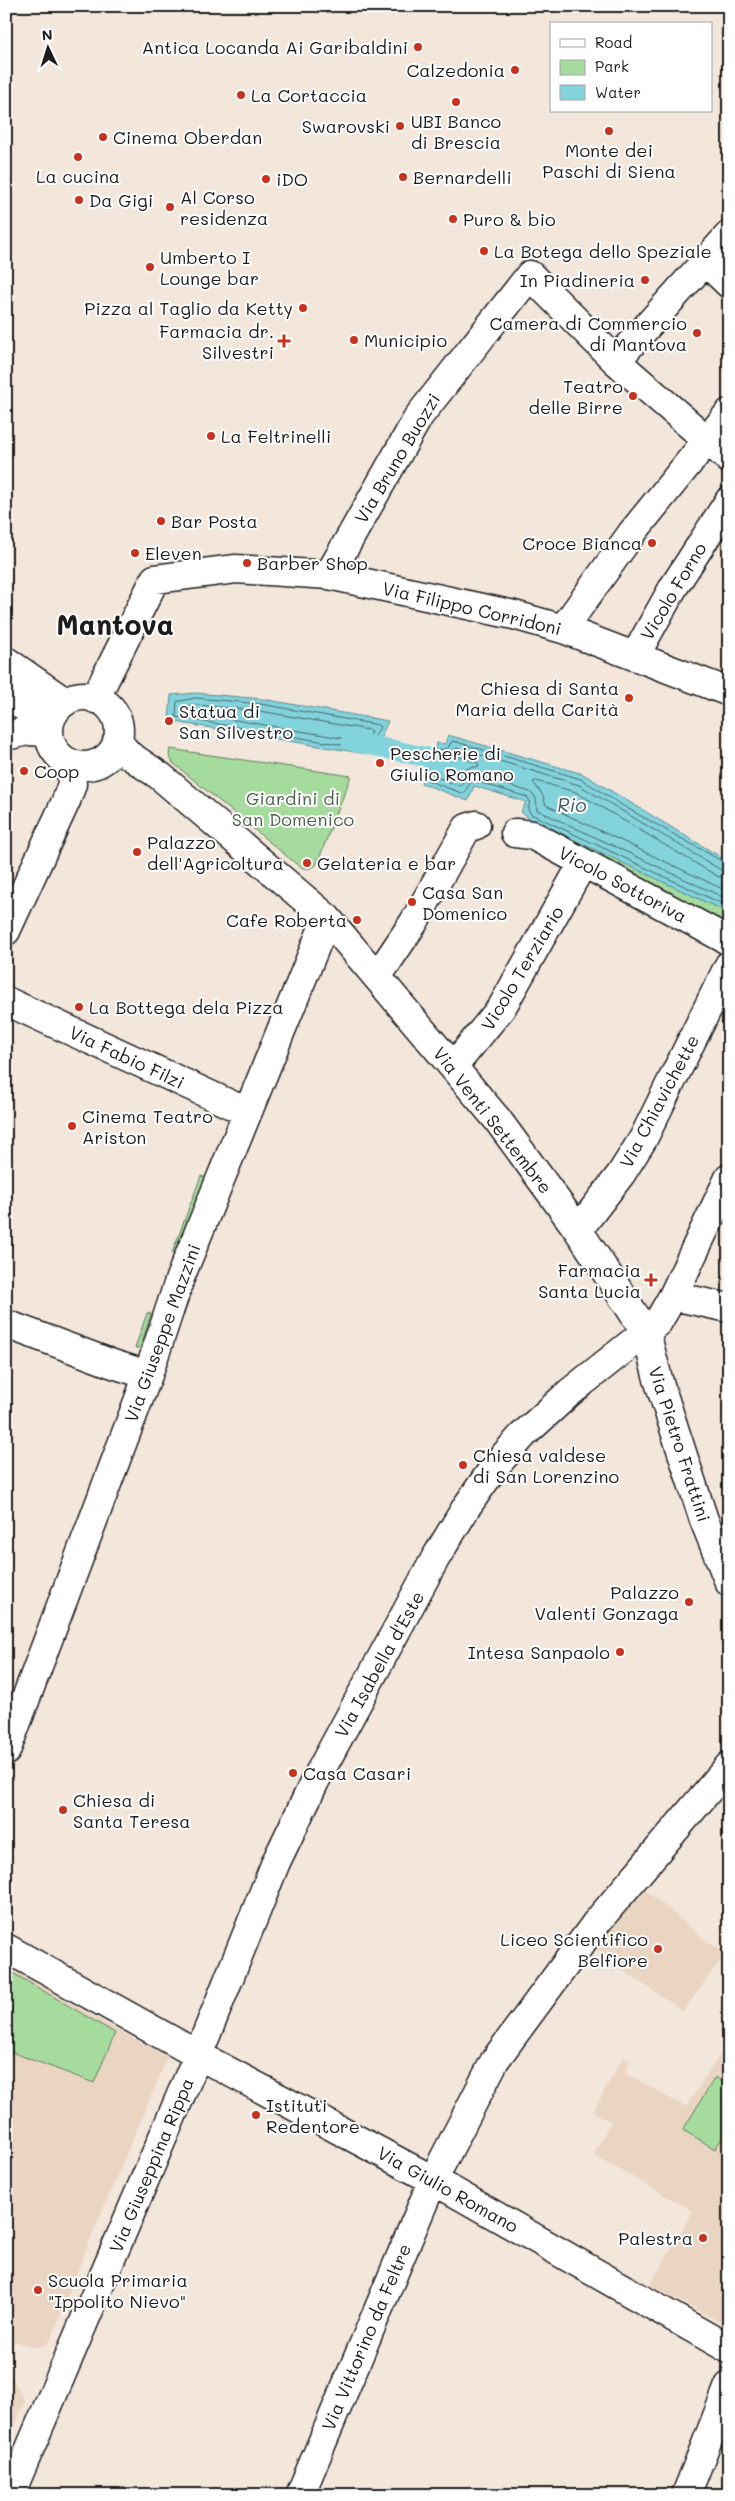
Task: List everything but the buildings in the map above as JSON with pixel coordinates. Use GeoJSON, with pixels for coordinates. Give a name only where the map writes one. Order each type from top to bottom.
{"type":"FeatureCollection","features":[{"type":"Feature","properties":{"kind":"street"},"geometry":{"type":"LineString","coordinates":[[729,235],[616,361],[729,459]]}},
{"type":"Feature","properties":{"kind":"street"},"geometry":{"type":"LineString","coordinates":[[705,262],[729,284]]}},
{"type":"Feature","properties":{"kind":"street","name":"Via Bruno Buozzi"},"geometry":{"type":"LineString","coordinates":[[329,576],[419,416],[530,275],[616,361]]}},
{"type":"Feature","properties":{"kind":"street"},"geometry":{"type":"LineString","coordinates":[[563,629],[632,533],[729,413]]}},
{"type":"Feature","properties":{"kind":"street","name":"Vicolo Forno"},"geometry":{"type":"LineString","coordinates":[[635,656],[673,588],[729,501]]}},
{"type":"Feature","properties":{"kind":"street","name":"Via Filippo Corridoni"},"geometry":{"type":"LineString","coordinates":[[95,699],[155,579],[236,569],[329,576],[514,615],[563,629],[729,692]]}},
{"type":"Feature","properties":{"kind":"street"},"geometry":{"type":"LineString","coordinates":[[10,664],[65,702]]}},
{"type":"Feature","properties":{"kind":"street"},"geometry":{"type":"LineString","coordinates":[[6,694],[40,718],[50,732]]}},
{"type":"Feature","properties":{"kind":"street"},"geometry":{"type":"LineString","coordinates":[[82,696],[95,699],[104,702],[113,711],[118,722],[117,741],[114,750],[101,762],[88,766],[70,763],[57,754],[50,742],[54,714],[65,702],[82,696]]}},
{"type":"Feature","properties":{"kind":"street"},"geometry":{"type":"LineString","coordinates":[[6,736],[28,730],[50,732]]}},
{"type":"Feature","properties":{"kind":"street","name":"Via Venti Settembre"},"geometry":{"type":"LineString","coordinates":[[117,741],[129,755],[154,772],[326,918],[497,1119],[578,1230],[646,1332]]}},
{"type":"Feature","properties":{"kind":"street"},"geometry":{"type":"LineString","coordinates":[[6,931],[69,794],[72,784],[70,763]]}},
{"type":"Feature","properties":{"kind":"street"},"geometry":{"type":"LineString","coordinates":[[377,977],[414,922],[467,828],[476,825]]}},
{"type":"Feature","properties":{"kind":"street","name":"Vicolo Sottoriva"},"geometry":{"type":"LineString","coordinates":[[515,833],[532,835],[729,941]]}},
{"type":"Feature","properties":{"kind":"street","name":"Vicolo Terziario"},"geometry":{"type":"LineString","coordinates":[[453,1067],[502,1007],[582,863]]}},
{"type":"Feature","properties":{"kind":"street","name":"Via Giuseppe Mazzini"},"geometry":{"type":"LineString","coordinates":[[6,1751],[148,1375],[180,1278],[326,918]]}},
{"type":"Feature","properties":{"kind":"street","name":"Via Chiavichette"},"geometry":{"type":"LineString","coordinates":[[578,1230],[620,1174],[643,1139],[729,965]]}},
{"type":"Feature","properties":{"kind":"street","name":"Via Fabio Filzi"},"geometry":{"type":"LineString","coordinates":[[6,1001],[247,1112]]}},
{"type":"Feature","properties":{"kind":"street","name":"Via Isabella d'Este"},"geometry":{"type":"LineString","coordinates":[[198,2055],[276,1862],[315,1781],[435,1560],[467,1506],[495,1466],[529,1429],[569,1392],[658,1322],[673,1296],[729,1178]]}},
{"type":"Feature","properties":{"kind":"street"},"geometry":{"type":"LineString","coordinates":[[673,1296],[729,1308]]}},
{"type":"Feature","properties":{"kind":"street"},"geometry":{"type":"LineString","coordinates":[[6,1324],[148,1375]]}},
{"type":"Feature","properties":{"kind":"street","name":"Via Pietro Frattini"},"geometry":{"type":"LineString","coordinates":[[646,1332],[658,1379],[704,1520],[729,1582]]}},
{"type":"Feature","properties":{"kind":"street","name":"Via Vittorino da Feltre"},"geometry":{"type":"LineString","coordinates":[[300,2495],[433,2180],[495,2060],[596,1923],[729,1766]]}},
{"type":"Feature","properties":{"kind":"street","name":"Via Giulio Romano"},"geometry":{"type":"LineString","coordinates":[[6,1948],[198,2055],[433,2180],[729,2349]]}},
{"type":"Feature","properties":{"kind":"street","name":"Via Giuseppina Rippa"},"geometry":{"type":"LineString","coordinates":[[10,2495],[198,2055]]}},
{"type":"Feature","properties":{"kind":"street"},"geometry":{"type":"LineString","coordinates":[[686,2495],[729,2386]]}},
{"type":"Feature","properties":{"kind":"shaded area","name":"Liceo Scientifico Belfiore"},"geometry":{"type":"Polygon","coordinates":[[[642,1887],[709,1943],[726,1953],[683,2011],[626,1972],[592,1944],[642,1887]]]}},
{"type":"Feature","properties":{"kind":"shaded area"},"geometry":{"type":"Polygon","coordinates":[[[6,1966],[121,2032],[168,2056],[88,2244],[52,2337],[47,2344],[38,2347],[30,2347],[6,2338],[6,1966]]]}},
{"type":"Feature","properties":{"kind":"shaded area"},"geometry":{"type":"Polygon","coordinates":[[[729,2040],[729,2327],[650,2285],[693,2211],[593,2155],[611,2122],[593,2112],[623,2057],[630,2061],[625,2073],[686,2107],[729,2040]]]}},
{"type":"Feature","properties":{"kind":"shaded area"},"geometry":{"type":"Polygon","coordinates":[[[6,2376],[13,2379],[25,2401],[6,2445],[6,2376]]]}},
{"type":"Feature","properties":{"kind":"green space","name":"Giardini di San Domenico"},"geometry":{"type":"Polygon","coordinates":[[[170,749],[351,776],[317,864],[309,868],[300,867],[173,763],[169,755],[170,749]]]}},
{"type":"Feature","properties":{"kind":"green space"},"geometry":{"type":"Polygon","coordinates":[[[541,823],[729,913],[729,930],[536,834],[541,823]]]}},
{"type":"Feature","properties":{"kind":"green space"},"geometry":{"type":"Polygon","coordinates":[[[201,1176],[209,1179],[175,1254],[172,1253],[201,1176]]]}},
{"type":"Feature","properties":{"kind":"green space"},"geometry":{"type":"Polygon","coordinates":[[[147,1313],[151,1314],[140,1348],[135,1348],[147,1313]]]}},
{"type":"Feature","properties":{"kind":"green space"},"geometry":{"type":"Polygon","coordinates":[[[6,1969],[115,2033],[94,2083],[6,2050],[6,1969]]]}},
{"type":"Feature","properties":{"kind":"green space"},"geometry":{"type":"Polygon","coordinates":[[[715,2077],[729,2085],[729,2127],[715,2149],[683,2130],[715,2077]]]}},
{"type":"Feature","properties":{"kind":"water"},"geometry":{"type":"Polygon","coordinates":[[[196,693],[262,699],[388,721],[373,755],[169,721],[171,695],[196,693]]]}},
{"type":"Feature","properties":{"kind":"water","name":"Rio"},"geometry":{"type":"Polygon","coordinates":[[[448,735],[583,774],[729,862],[729,913],[528,818],[521,812],[526,802],[474,786],[468,801],[421,783],[437,743],[445,744],[448,735]]]}},
{"type":"Feature","properties":{"kind":"waterway","name":"Rio"},"geometry":{"type":"LineString","coordinates":[[351,741],[430,758],[456,767]]}},
{"type":"Feature","properties":{"kind":"place","name":"Antica Locanda Ai Garibaldini"},"geometry":{"type":"Point","coordinates":[418,47]}},
{"type":"Feature","properties":{"kind":"place","name":"Calzedonia"},"geometry":{"type":"Point","coordinates":[515,70]}},
{"type":"Feature","properties":{"kind":"place","name":"La Cortaccia"},"geometry":{"type":"Point","coordinates":[241,95]}},
{"type":"Feature","properties":{"kind":"place","name":"UBI Banco di Brescia"},"geometry":{"type":"Point","coordinates":[456,102]}},
{"type":"Feature","properties":{"kind":"place","name":"Swarovski"},"geometry":{"type":"Point","coordinates":[400,126]}},
{"type":"Feature","properties":{"kind":"place","name":"Monte dei Paschi di Siena"},"geometry":{"type":"Point","coordinates":[609,131]}},
{"type":"Feature","properties":{"kind":"place","name":"Cinema Oberdan"},"geometry":{"type":"Point","coordinates":[103,137]}},
{"type":"Feature","properties":{"kind":"place","name":"La cucina"},"geometry":{"type":"Point","coordinates":[78,157]}},
{"type":"Feature","properties":{"kind":"place","name":"Bernardelli"},"geometry":{"type":"Point","coordinates":[403,177]}},
{"type":"Feature","properties":{"kind":"place","name":"iDO"},"geometry":{"type":"Point","coordinates":[266,179]}},
{"type":"Feature","properties":{"kind":"place","name":"Da Gigi"},"geometry":{"type":"Point","coordinates":[79,200]}},
{"type":"Feature","properties":{"kind":"place","name":"Al Corso residenza"},"geometry":{"type":"Point","coordinates":[170,207]}},
{"type":"Feature","properties":{"kind":"place","name":"Puro & bio"},"geometry":{"type":"Point","coordinates":[453,219]}},
{"type":"Feature","properties":{"kind":"place","name":"La Botega dello Speziale"},"geometry":{"type":"Point","coordinates":[484,251]}},
{"type":"Feature","properties":{"kind":"place","name":"Umberto I Lounge bar"},"geometry":{"type":"Point","coordinates":[150,267]}},
{"type":"Feature","properties":{"kind":"place","name":"In Piadineria"},"geometry":{"type":"Point","coordinates":[645,280]}},
{"type":"Feature","properties":{"kind":"place","name":"Pizza al Taglio da Ketty"},"geometry":{"type":"Point","coordinates":[303,308]}},
{"type":"Feature","properties":{"kind":"place","name":"Camera di Commercio di Mantova"},"geometry":{"type":"Point","coordinates":[697,333]}},
{"type":"Feature","properties":{"kind":"place","name":"Municipio"},"geometry":{"type":"Point","coordinates":[354,340]}},
{"type":"Feature","properties":{"kind":"place","name":"Farmacia dr. Silvestri"},"geometry":{"type":"Point","coordinates":[284,341]}},
{"type":"Feature","properties":{"kind":"place","name":"Teatro delle Birre"},"geometry":{"type":"Point","coordinates":[633,396]}},
{"type":"Feature","properties":{"kind":"place","name":"La Feltrinelli"},"geometry":{"type":"Point","coordinates":[211,436]}},
{"type":"Feature","properties":{"kind":"place","name":"Bar Posta"},"geometry":{"type":"Point","coordinates":[161,521]}},
{"type":"Feature","properties":{"kind":"place","name":"Croce Bianca"},"geometry":{"type":"Point","coordinates":[652,543]}},
{"type":"Feature","properties":{"kind":"place","name":"Eleven"},"geometry":{"type":"Point","coordinates":[135,553]}},
{"type":"Feature","properties":{"kind":"place","name":"Barber Shop"},"geometry":{"type":"Point","coordinates":[247,563]}},
{"type":"Feature","properties":{"kind":"place","name":"Chiesa di Santa Maria della Carità"},"geometry":{"type":"Point","coordinates":[629,698]}},
{"type":"Feature","properties":{"kind":"place","name":"Statua di San Silvestro"},"geometry":{"type":"Point","coordinates":[169,721]}},
{"type":"Feature","properties":{"kind":"place","name":"Pescherie di Giulio Romano"},"geometry":{"type":"Point","coordinates":[380,763]}},
{"type":"Feature","properties":{"kind":"place","name":"Coop"},"geometry":{"type":"Point","coordinates":[24,771]}},
{"type":"Feature","properties":{"kind":"place","name":"Palazzo dell'Agricoltura"},"geometry":{"type":"Point","coordinates":[137,852]}},
{"type":"Feature","properties":{"kind":"place","name":"Gelateria e bar"},"geometry":{"type":"Point","coordinates":[307,863]}},
{"type":"Feature","properties":{"kind":"place","name":"Casa San Domenico"},"geometry":{"type":"Point","coordinates":[412,902]}},
{"type":"Feature","properties":{"kind":"place","name":"Cafe Roberta"},"geometry":{"type":"Point","coordinates":[357,920]}},
{"type":"Feature","properties":{"kind":"place","name":"La Bottega dela Pizza"},"geometry":{"type":"Point","coordinates":[79,1007]}},
{"type":"Feature","properties":{"kind":"place","name":"Cinema Teatro Ariston"},"geometry":{"type":"Point","coordinates":[72,1126]}},
{"type":"Feature","properties":{"kind":"place","name":"Farmacia Santa Lucia"},"geometry":{"type":"Point","coordinates":[651,1280]}},
{"type":"Feature","properties":{"kind":"place","name":"Chiesa valdese di San Lorenzino"},"geometry":{"type":"Point","coordinates":[463,1465]}},
{"type":"Feature","properties":{"kind":"place","name":"Palazzo Valenti Gonzaga"},"geometry":{"type":"Point","coordinates":[689,1602]}},
{"type":"Feature","properties":{"kind":"place","name":"Intesa Sanpaolo"},"geometry":{"type":"Point","coordinates":[620,1652]}},
{"type":"Feature","properties":{"kind":"place","name":"Casa Casari"},"geometry":{"type":"Point","coordinates":[293,1773]}},
{"type":"Feature","properties":{"kind":"place","name":"Chiesa di Santa Teresa"},"geometry":{"type":"Point","coordinates":[63,1810]}},
{"type":"Feature","properties":{"kind":"place","name":"Liceo Scientifico Belfiore"},"geometry":{"type":"Point","coordinates":[658,1949]}},
{"type":"Feature","properties":{"kind":"place","name":"Istituti Redentore"},"geometry":{"type":"Point","coordinates":[256,2115]}},
{"type":"Feature","properties":{"kind":"place","name":"Palestra"},"geometry":{"type":"Point","coordinates":[703,2238]}},
{"type":"Feature","properties":{"kind":"place","name":"Scuola Primaria \"Ippolito Nievo\""},"geometry":{"type":"Point","coordinates":[38,2290]}},
{"type":"Feature","properties":{"kind":"district","name":"Mantova"},"geometry":{"type":"Point","coordinates":[115,624]}}]}
